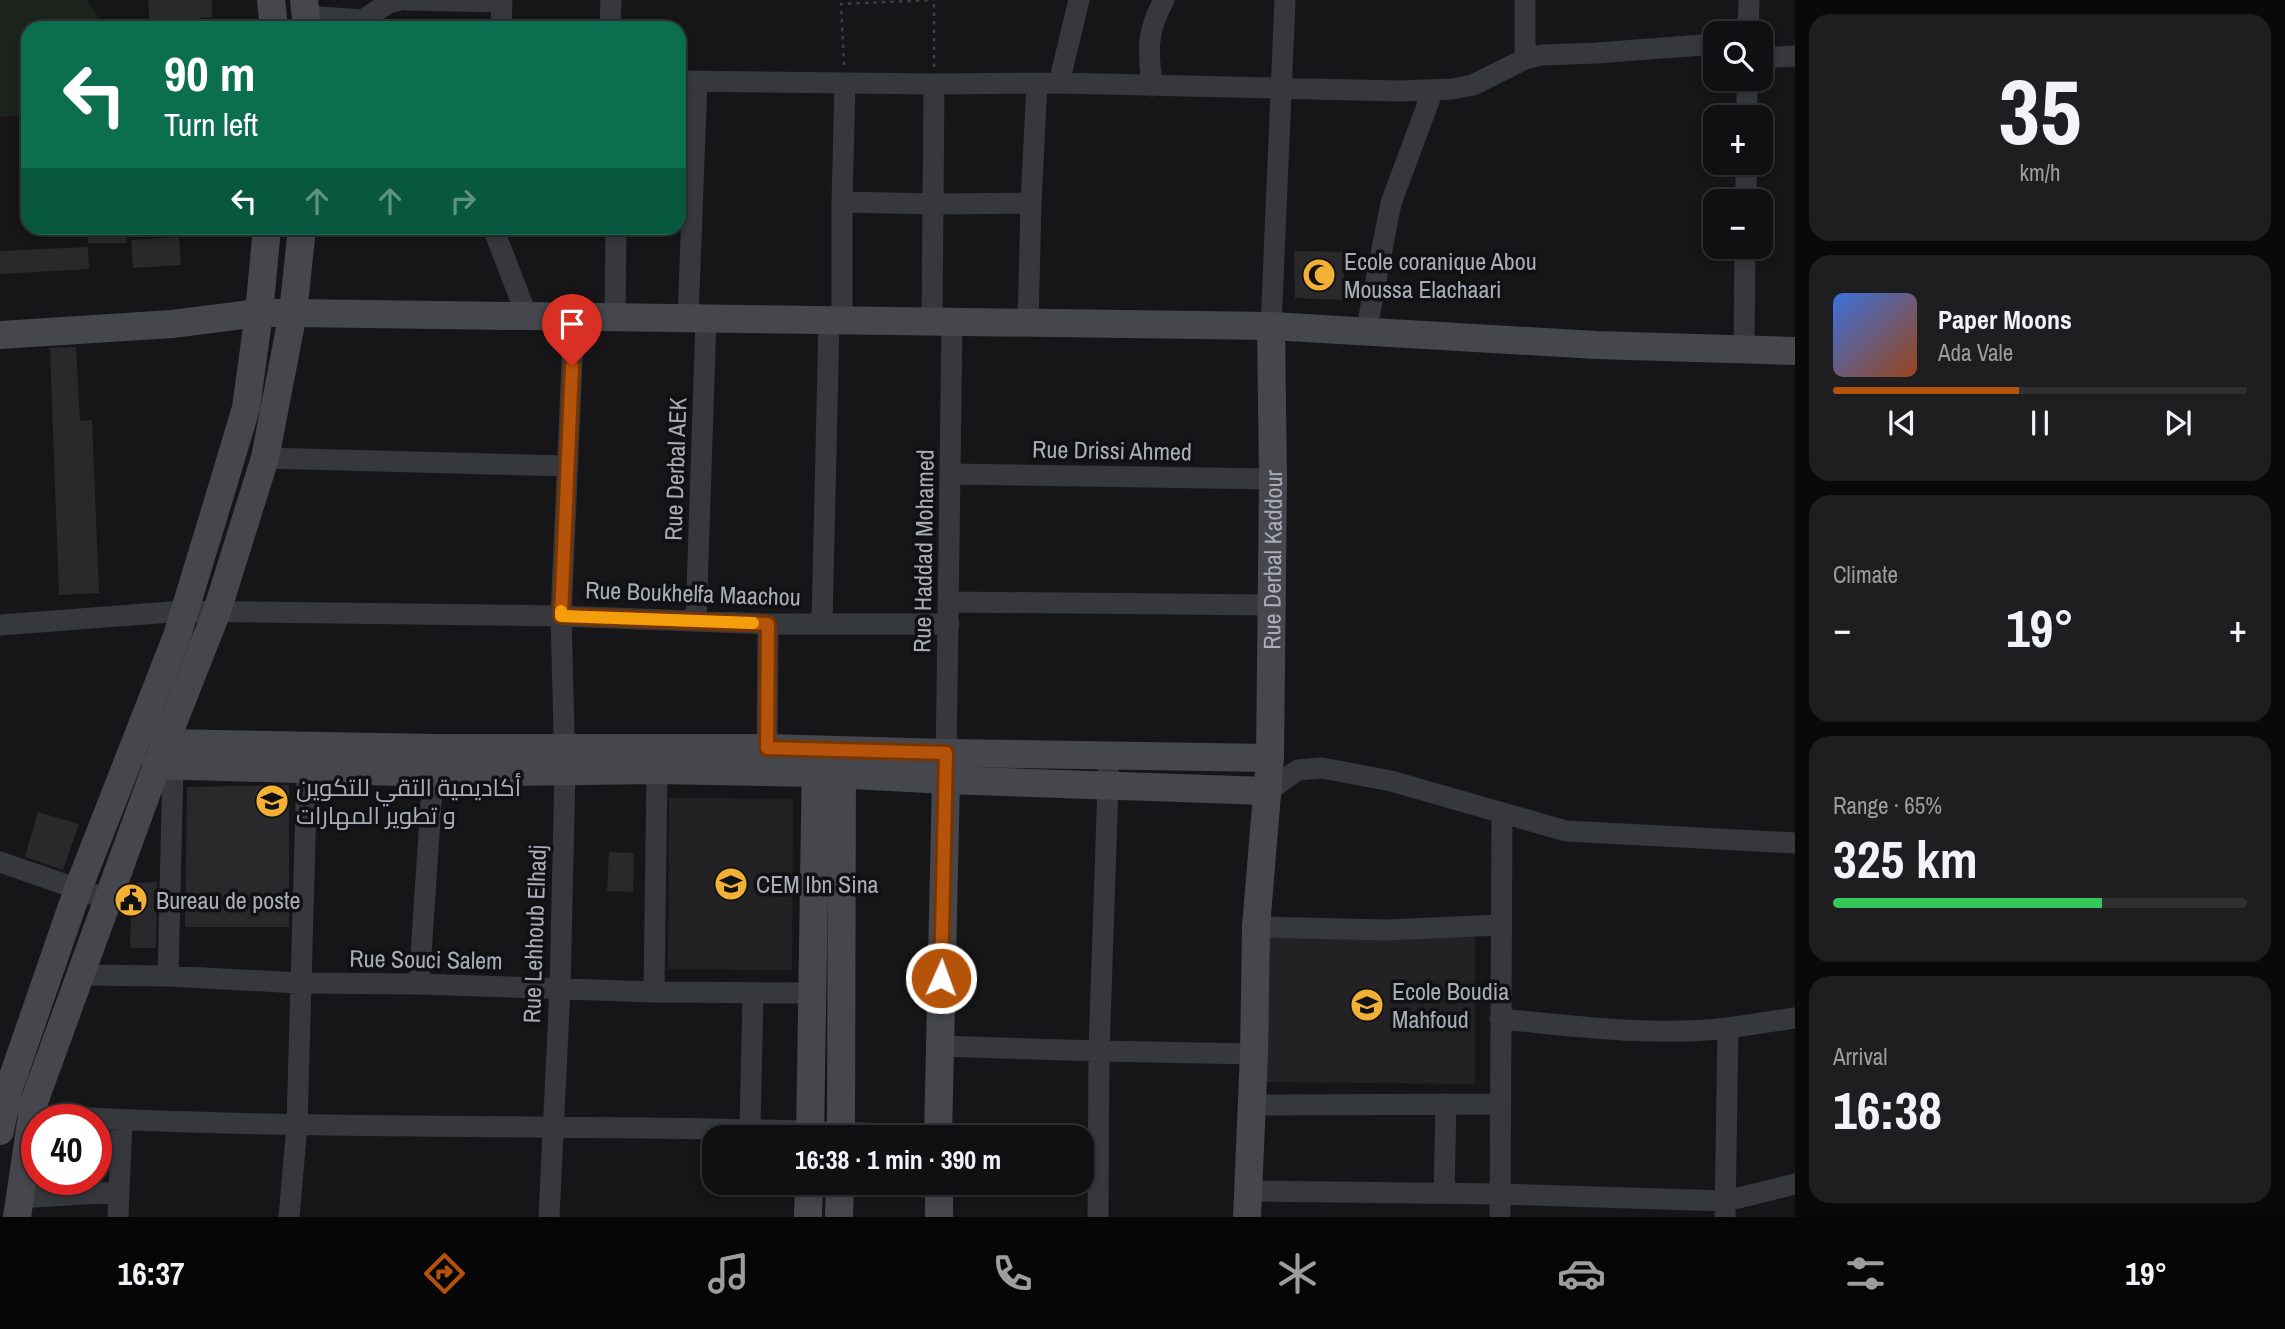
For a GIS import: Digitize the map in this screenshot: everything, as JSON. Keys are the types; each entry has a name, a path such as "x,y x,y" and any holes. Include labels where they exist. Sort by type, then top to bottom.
{"street":[{"path":"271,0 273,21"},
{"path":"370,21 388,3 401,0"},
{"path":"408,0 502,1 501,21"},
{"path":"610,21 611,0"},
{"path":"1059,83 1080,0"},
{"path":"1152,86 1149,37 1153,19 1164,0"},
{"path":"1270,326 1285,0"},
{"path":"1525,0 1525,59"},
{"path":"1748,21 1749,0"},
{"path":"305,15 346,21"},
{"path":"688,82 1059,83 1433,90 1474,85 1525,59 1562,53 1703,45"},
{"path":"1773,57 1795,56"},
{"name":"Rue Derbal AEK","path":"688,82 697,319 696,621"},
{"path":"822,623 845,83"},
{"path":"1028,324 1037,83"},
{"name":"Rue Haddad Mohamed","path":"934,84 934,204 951,474 946,766"},
{"path":"1366,332 1391,203 1433,90"},
{"path":"842,202 1031,203"},
{"path":"0,1131 4,1089 78,889 177,636 246,408 266,235"},
{"path":"34,1104 107,899 165,758 217,611 265,458 293,313 301,235"},
{"path":"497,235 527,316"},
{"path":"615,317 616,235"},
{"path":"1744,350 1745,259"},
{"path":"0,335 173,324 259,313 293,313 1270,326 1596,345 1795,351"},
{"name":"Rue Lehhoub Elhadj","path":"549,1217 560,989 564,759 561,616 574,316"},
{"name":"Rue Derbal Kaddour","path":"1248,1204 1256,927 1270,758 1273,479 1270,326"},
{"path":"265,458 567,466"},
{"name":"Rue Drissi Ahmed","path":"951,474 1273,479"},
{"path":"950,602 1272,605"},
{"name":"Rue Boukhelfa Maachou","path":"0,625 184,611 561,616 768,624 949,624"},
{"path":"767,748 768,624"},
{"path":"165,758 434,761 564,759 767,748 829,762"},
{"path":"1098,1217 1109,756"},
{"path":"946,766 1109,756 1270,758 1298,770 1322,768 1391,781 1566,831 1795,843"},
{"path":"165,758 307,769 434,761"},
{"path":"165,758 168,976"},
{"path":"564,759 657,770 829,762 946,766 1108,786 1268,791 1298,770"},
{"path":"419,984 434,761"},
{"path":"810,1125 814,993 829,762"},
{"path":"829,762 841,1125"},
{"path":"938,1125 946,766"},
{"path":"289,1217 297,1125 307,769"},
{"path":"654,992 657,770"},
{"path":"1500,1217 1502,814"},
{"path":"0,862 107,899"},
{"path":"1256,927 1386,930 1500,925"},
{"name":"Rue Souci Salem","path":"80,975 654,992 814,993"},
{"path":"750,1125 753,993"},
{"path":"1500,1019 1686,1032 1795,1018"},
{"path":"1725,1209 1728,1028"},
{"path":"939,1046 1254,1054"},
{"path":"4,1089 21,1104"},
{"path":"1444,1193 1446,1104"},
{"path":"1252,1105 1499,1104"},
{"path":"112,1120 702,1129"},
{"path":"118,1217 122,1121"},
{"path":"1248,1204 1444,1193 1500,1194 1615,1207 1725,1209 1795,1184"},
{"path":"21,1185 17,1208 119,1192"},
{"path":"808,1217 809,1195"},
{"path":"839,1217 840,1195"},
{"path":"939,1195 939,1217"}],"path":[{"path":"845,83 841,4 934,0 934,84"}],"shaded area":[{"path":"0,0 87,0 100,21 21,21 21,116 0,117"},
{"name":"CEM Ibn Sina","path":"669,798 793,799 792,970 668,969"},
{"name":"Ecole Boudia Mahfoud","path":"1260,927 1475,929 1475,1084 1259,1082"}],"building":[{"path":"148,0 212,0 212,17 200,18 200,21 150,21"},
{"path":"88,235 126,235 127,243 88,243"},
{"path":"179,237 181,265 133,268 131,240"},
{"path":"88,247 89,269 0,274 0,251"},
{"name":"Ecole coranique Abou Moussa Elachaari","path":"1294,251 1344,252 1344,300 1295,298"},
{"path":"76,347 80,421 92,420 99,593 59,595 50,348"},
{"path":"289,785 289,927 185,927 187,787"},
{"path":"38,812 79,824 63,870 25,857"},
{"path":"609,852 634,853 633,892 607,891"},
{"path":"157,882 156,948 130,948 132,883"}],"slow traffic":[{"path":"561,611 561,616 753,623"}],"place":[{"name":"Ecole coranique Abou Moussa Elachaari","path":"1319,275"},
{"name":"أكاديمية التقي للتكوين و تطوير المهارات","path":"272,801"},
{"name":"CEM Ibn Sina","path":"731,884"},
{"name":"Bureau de poste","path":"131,900"},
{"name":"Ecole Boudia Mahfoud","path":"1367,1005"}],"route":[{"path":"572,366 561,616 768,624 767,748 946,753 941,978"}]}
